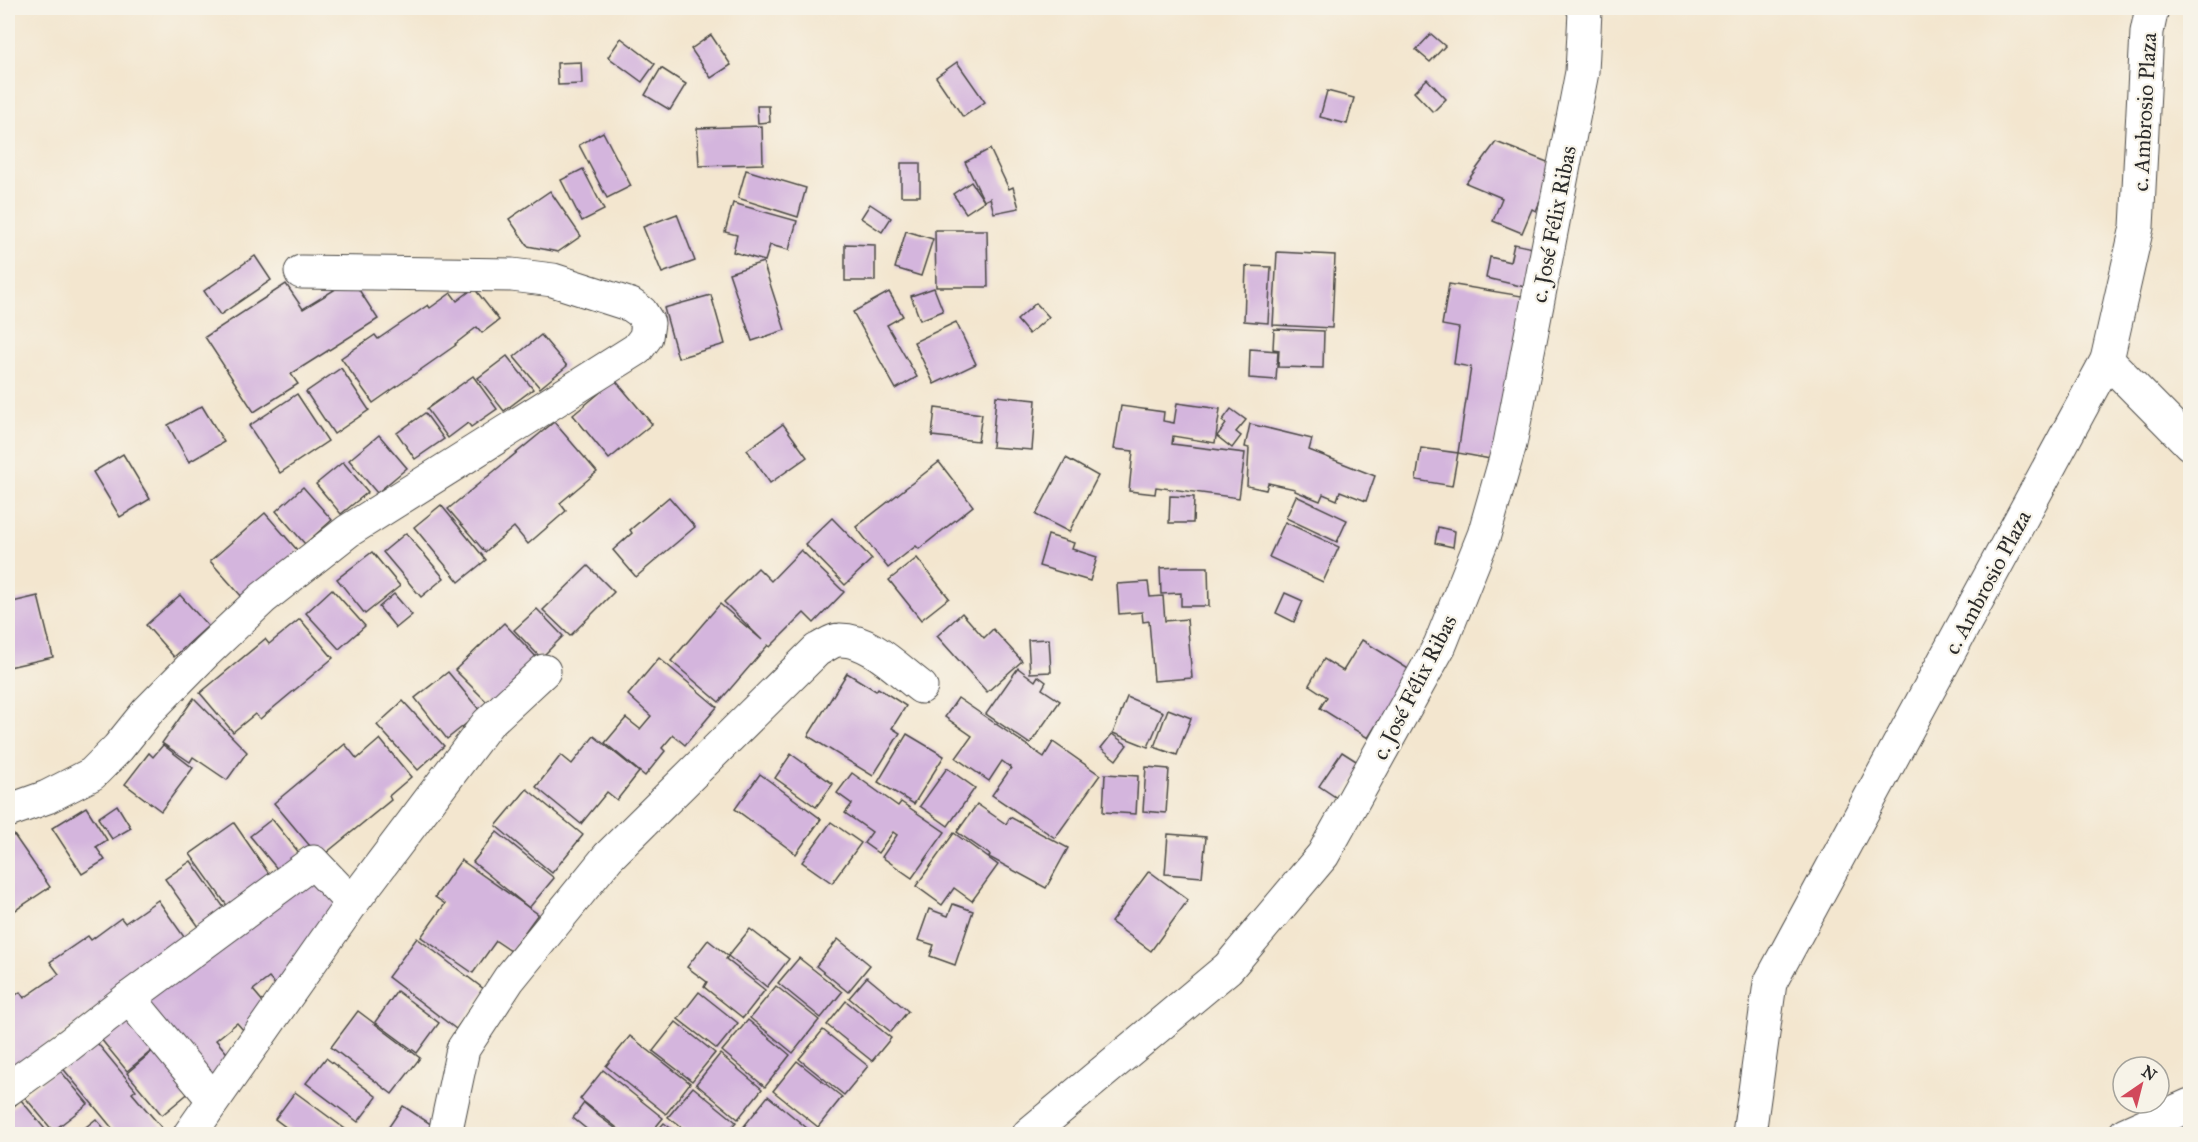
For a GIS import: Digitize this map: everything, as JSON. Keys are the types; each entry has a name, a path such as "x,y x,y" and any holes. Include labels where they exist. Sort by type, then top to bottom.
{"street":[{"name":"c. José Félix Ribas","path":"1029,1134 1228,968 1316,864 1440,645 1484,536 1510,444 1582,72 1585,11 1583,8"},
{"name":"c. Ambrosio Plaza","path":"1749,1134 1770,983 2107,360 2137,227 2147,32 2152,8"},
{"path":"8,811 47,797 92,774 118,748 147,712 262,598 348,531 637,349 646,337 648,323 641,312 631,305 553,280 512,275 301,273"},
{"path":"2107,360 2190,444"},
{"path":"445,1134 464,1049 509,979 608,857 817,650 836,639 853,642 869,648 921,687"},
{"path":"190,1134 352,903 488,723 544,671"},
{"path":"8,1089 313,862 352,903"},
{"path":"129,998 213,1099"},
{"path":"2125,1134 2190,1105"}],"building":[{"path":"1431,34 1445,46 1430,62 1416,50"},
{"path":"711,35 731,65 711,78 691,49"},
{"path":"621,38 655,64 642,82 608,57"},
{"path":"581,62 582,84 558,85 557,63"},
{"path":"957,62 985,102 963,117 936,77"},
{"path":"661,68 686,84 670,110 645,95"},
{"path":"1427,79 1446,99 1433,112 1414,92"},
{"path":"1327,91 1354,98 1347,124 1320,117"},
{"path":"757,106 769,106 770,122 758,123"},
{"path":"762,126 763,164 699,166 697,128"},
{"path":"603,132 631,186 607,198 579,145"},
{"path":"1496,142 1555,165 1536,211 1532,209 1522,233 1493,221 1502,198 1466,183"},
{"path":"990,149 1009,189 1013,187 1019,208 994,213 990,198 984,201 965,162"},
{"path":"901,163 920,163 920,196 901,196"},
{"path":"583,169 604,210 582,221 561,180"},
{"path":"746,170 806,188 798,217 738,198"},
{"path":"971,182 984,201 966,213 953,194"},
{"path":"550,191 581,236 558,252 528,246 509,219"},
{"path":"733,203 797,221 789,250 770,245 765,261 733,252 737,235 725,232"},
{"path":"870,204 891,218 882,232 861,218"},
{"path":"677,214 695,261 662,273 643,227"},
{"path":"935,230 987,230 988,287 936,287"},
{"path":"906,231 933,239 921,276 895,268"},
{"path":"845,244 875,245 875,281 845,281"},
{"path":"1514,244 1533,248 1525,287 1486,278 1490,257 1510,262"},
{"path":"1277,252 1335,255 1332,328 1273,325"},
{"path":"255,256 271,280 220,315 204,291"},
{"path":"763,262 785,330 752,341 729,273"},
{"path":"1246,266 1271,267 1268,323 1244,321"},
{"path":"352,279 378,319 291,374 298,384 254,412 205,337 286,284 303,309"},
{"path":"1449,284 1522,296 1496,460 1458,453 1471,367 1454,364 1459,328 1442,325"},
{"path":"474,288 499,320 482,333 477,327 456,345 373,403 341,358 375,335 378,339 428,305 430,308 451,293 457,301"},
{"path":"934,288 943,311 920,320 911,296"},
{"path":"889,292 903,316 887,325 917,377 896,389 853,312"},
{"path":"711,295 725,344 678,358 664,308"},
{"path":"1036,303 1049,317 1029,334 1017,320"},
{"path":"956,322 976,364 934,384 914,342"},
{"path":"1274,329 1324,331 1323,368 1278,367 1279,350 1273,349"},
{"path":"541,335 567,366 540,388 514,357"},
{"path":"1250,349 1278,351 1276,380 1249,378"},
{"path":"507,356 533,389 504,411 478,378"},
{"path":"341,368 369,410 334,434 306,392"},
{"path":"473,376 497,409 471,427 468,423 448,438 427,409"},
{"path":"615,380 652,424 609,459 573,415"},
{"path":"297,394 328,441 280,473 249,426"},
{"path":"996,396 1036,400 1032,450 992,447"},
{"path":"1177,403 1220,409 1215,443 1173,436 1172,444 1245,453 1239,498 1156,487 1155,494 1129,491 1133,451 1114,449 1121,406 1164,412 1163,421 1174,423"},
{"path":"202,406 224,442 189,462 168,425"},
{"path":"935,408 982,414 978,441 932,436"},
{"path":"1231,409 1246,420 1236,432 1241,436 1232,448 1217,436 1226,424 1222,421"},
{"path":"425,413 444,439 415,459 397,433"},
{"path":"554,422 597,472 560,503 566,511 528,544 514,527 485,552 448,509"},
{"path":"783,424 807,457 770,483 747,450"},
{"path":"1250,424 1312,439 1309,450 1375,476 1366,501 1340,491 1337,500 1323,494 1320,501 1295,491 1295,489 1268,483 1266,490 1247,486 1249,448 1245,447"},
{"path":"379,435 407,468 377,493 349,460"},
{"path":"1421,448 1458,453 1452,486 1416,480"},
{"path":"123,454 150,499 120,517 93,472"},
{"path":"1066,458 1098,476 1069,532 1036,515"},
{"path":"343,462 368,492 341,514 316,484"},
{"path":"939,462 973,506 919,549 916,546 888,568 856,527"},
{"path":"303,487 332,520 305,544 276,511"},
{"path":"1170,496 1194,497 1193,523 1169,523"},
{"path":"1296,496 1347,520 1337,542 1286,518"},
{"path":"669,497 695,527 636,577 613,550 632,533 630,530"},
{"path":"441,505 486,560 459,582 414,527"},
{"path":"265,513 298,551 243,598 210,561"},
{"path":"832,518 872,559 845,585 805,544"},
{"path":"1285,522 1339,547 1323,582 1269,557"},
{"path":"1438,527 1455,531 1453,547 1435,543"},
{"path":"406,533 444,578 421,597 383,552"},
{"path":"1048,535 1074,543 1072,549 1097,557 1090,581 1039,566"},
{"path":"801,550 844,592 814,623 804,613 770,647 768,645 719,702 671,661 720,604 762,640 724,602 758,568 771,581"},
{"path":"372,552 400,586 365,614 337,579"},
{"path":"917,558 949,598 921,620 889,580"},
{"path":"588,566 614,592 570,636 543,610"},
{"path":"1208,567 1209,606 1181,606 1181,593 1161,594 1160,568"},
{"path":"1148,582 1150,597 1163,596 1165,621 1187,619 1192,678 1154,681 1149,621 1143,622 1142,612 1119,614 1117,584"},
{"path":"332,589 365,626 339,649 306,613"},
{"path":"1285,593 1303,601 1294,622 1276,613"},
{"path":"394,594 412,615 396,628 379,607"},
{"path":"180,595 208,626 174,657 146,625"},
{"path":"38,596 53,657 9,667 8,603"},
{"path":"537,609 563,636 541,658 514,630"},
{"path":"962,613 984,638 993,629 1022,661 987,692 937,636"},
{"path":"300,619 333,658 260,719 255,714 233,732 200,693 265,639 269,644"},
{"path":"504,623 541,662 493,708 455,670"},
{"path":"1049,639 1051,672 1030,673 1028,640"},
{"path":"1362,640 1410,670 1368,738 1320,708 1327,697 1309,685 1324,659 1343,671"},
{"path":"659,658 717,707 685,745 673,735 662,748 665,751 645,776 605,743 626,718 640,729 651,716 628,695"},
{"path":"1018,668 1035,681 1038,676 1046,682 1042,689 1060,701 1030,744 986,714"},
{"path":"448,672 481,712 447,739 415,698"},
{"path":"847,673 876,691 878,688 906,706 892,728 900,733 873,776 808,736"},
{"path":"1127,697 1163,712 1148,747 1113,733"},
{"path":"194,698 247,752 227,780 193,757 190,762 162,743"},
{"path":"958,698 1044,757 1053,742 1100,775 1055,838 992,795 1011,768 1002,761 989,781 956,758 972,736 945,717"},
{"path":"403,701 444,746 418,770 377,725"},
{"path":"1168,709 1191,718 1177,755 1154,747"},
{"path":"907,734 944,756 914,804 878,782"},
{"path":"1112,734 1127,745 1116,760 1101,748"},
{"path":"594,736 639,772 617,800 607,792 581,824 536,787 561,755 572,764"},
{"path":"380,739 411,777 389,796 391,800 320,858 274,803 345,744 357,759"},
{"path":"163,745 193,768 161,811 125,784 149,753 153,757"},
{"path":"1342,752 1364,766 1340,800 1319,786"},
{"path":"791,754 833,784 816,807 775,778"},
{"path":"1146,767 1169,769 1166,813 1143,811"},
{"path":"947,768 975,788 948,826 920,806"},
{"path":"852,773 898,806 901,802 945,832 912,878 882,857 897,835 893,832 878,853 864,843 872,832 845,813 852,804 837,793"},
{"path":"760,774 821,819 796,854 735,809"},
{"path":"1105,774 1138,776 1136,814 1103,812"},
{"path":"527,789 583,835 552,873 496,826"},
{"path":"977,804 1006,824 1010,817 1068,848 1046,888 989,857 990,855 957,832"},
{"path":"117,805 131,828 112,839 98,818"},
{"path":"86,807 107,840 96,847 105,860 82,874 52,828"},
{"path":"272,819 304,859 283,876 250,836"},
{"path":"831,822 861,843 832,883 802,862"},
{"path":"234,823 276,884 233,914 190,854"},
{"path":"497,832 554,878 529,908 473,862"},
{"path":"954,833 998,865 972,901 954,888 942,905 916,886"},
{"path":"1168,834 1206,837 1202,877 1165,874"},
{"path":"14,835 50,887 8,915 8,840"},
{"path":"461,860 538,914 511,951 496,941 473,973 421,937 445,904 435,897"},
{"path":"191,861 230,916 204,934 165,879"},
{"path":"309,870 341,909 280,990 269,978 253,990 270,1010 244,1031 237,1023 216,1040 236,1064 208,1088 137,1004"},
{"path":"1149,871 1188,900 1151,951 1111,922"},
{"path":"158,900 189,944 8,1072 8,1001 20,992 24,998 59,974 50,962 88,936 91,940 121,918 125,923"},
{"path":"953,904 973,911 955,965 930,956 934,945 918,940 929,909 948,916"},
{"path":"750,929 789,959 767,987 728,956"},
{"path":"417,938 485,990 456,1029 388,977"},
{"path":"838,939 870,965 848,992 816,966"},
{"path":"708,940 728,956 726,959 765,990 743,1018 704,987 707,982 687,967"},
{"path":"799,958 842,992 821,1018 778,983"},
{"path":"867,977 908,1011 891,1032 849,998"},
{"path":"776,986 819,1020 793,1053 750,1018"},
{"path":"397,991 439,1023 417,1053 375,1022"},
{"path":"699,992 738,1023 717,1049 678,1019"},
{"path":"846,1001 891,1038 872,1061 827,1025"},
{"path":"131,1005 161,1043 127,1071 96,1033"},
{"path":"358,1011 420,1058 392,1094 331,1047"},
{"path":"748,1020 790,1055 765,1087 722,1051"},
{"path":"676,1022 715,1053 692,1081 653,1051"},
{"path":"823,1030 868,1066 844,1095 799,1059"},
{"path":"89,1033 136,1090 132,1093 167,1134 117,1134 56,1060"},
{"path":"630,1036 690,1083 666,1114 606,1066"},
{"path":"162,1043 197,1086 162,1115 127,1073"},
{"path":"720,1054 762,1089 738,1119 696,1084"},
{"path":"326,1058 377,1097 358,1122 306,1083"},
{"path":"797,1061 842,1097 818,1127 773,1091"},
{"path":"58,1068 88,1104 53,1131 24,1096"},
{"path":"603,1070 663,1118 650,1134 625,1134 580,1099"},
{"path":"693,1087 736,1122 725,1134 690,1134 668,1117"},
{"path":"295,1092 352,1134 295,1134 275,1119"},
{"path":"768,1096 813,1133 747,1134 741,1130"},
{"path":"21,1100 49,1134 8,1134 8,1111"},
{"path":"584,1103 623,1134 586,1134 589,1131 573,1118"},
{"path":"403,1106 443,1132 441,1134 384,1134"},
{"path":"96,1119 109,1134 77,1134"},
{"path":"664,1123 678,1134 654,1134"}]}
